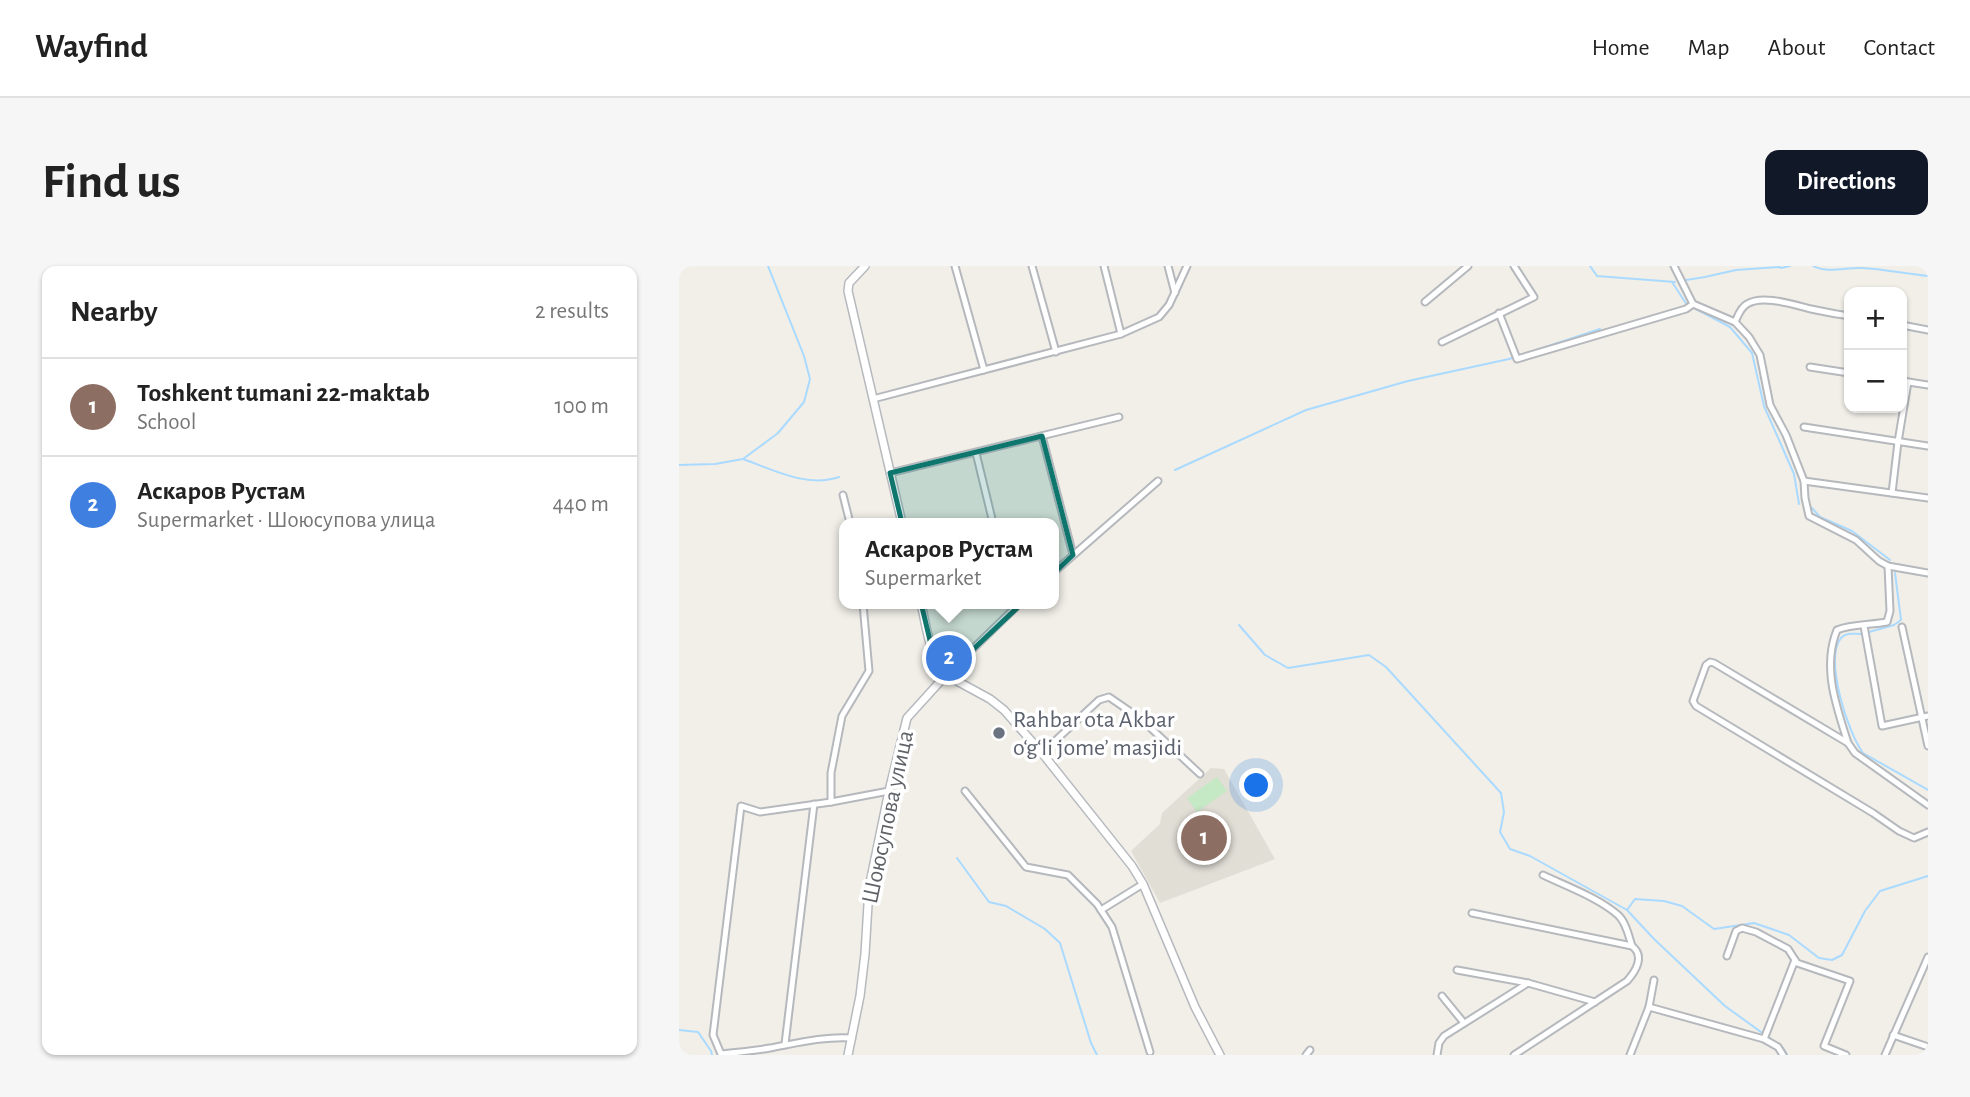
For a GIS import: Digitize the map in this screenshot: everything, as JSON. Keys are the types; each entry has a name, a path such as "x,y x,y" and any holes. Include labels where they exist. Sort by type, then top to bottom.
{"street":[{"path":"865,266 849,282 848,291 901,518"},
{"path":"955,266 983,370"},
{"path":"1032,266 1056,352"},
{"path":"1104,266 1121,334"},
{"path":"1168,266 1175,293"},
{"path":"873,398 1121,334 1159,317 1169,305 1187,266"},
{"path":"1425,302 1468,266"},
{"path":"1442,342 1534,297 1514,266"},
{"path":"1674,266 1693,304 1735,322 1749,337 1760,355 1770,405 1786,435 1804,481 1809,516 1856,540 1888,566 1928,573"},
{"path":"1735,322 1747,303 1758,301 1785,302 1844,315"},
{"path":"1499,313 1517,359 1686,309 1693,304"},
{"path":"1907,326 1928,330"},
{"path":"1810,367 1844,372"},
{"path":"1907,382 1928,385"},
{"path":"1892,493 1901,413"},
{"path":"890,473 1119,417"},
{"path":"1804,427 1928,446"},
{"path":"1042,436 1073,555"},
{"path":"976,453 992,518"},
{"path":"1059,568 1158,481"},
{"path":"1804,481 1928,498"},
{"path":"843,495 849,518"},
{"path":"1888,566 1891,611 1887,622 1846,626 1837,630 1832,644 1831,686 1848,743 1855,752 1928,805"},
{"path":"831,802 831,773 842,716 869,671 863,609"},
{"path":"922,609 935,659 946,675 997,705 1042,754 1126,858 1143,884 1195,1007 1220,1055"},
{"path":"946,675 1010,609"},
{"path":"1864,626 1882,726 1925,717"},
{"path":"1902,626 1925,717 1928,746"},
{"path":"1848,743 1714,663 1706,665 1693,701 1696,706 1899,831 1914,838 1928,832"},
{"name":"Шоюсупова улица","path":"848,1055 860,996 869,888 907,718 946,675"},
{"path":"1042,754 1099,700 1108,697 1141,719 1199,774"},
{"path":"852,1038 841,1037 721,1054 713,1035 741,806 760,812 889,791"},
{"path":"965,791 1026,867 1068,875 1101,910 1112,927 1150,1052"},
{"path":"785,1044 814,804"},
{"path":"1543,875 1618,915 1632,946"},
{"path":"1101,910 1143,884"},
{"path":"1472,913 1632,946 1638,952 1639,963 1627,981 1514,1055"},
{"path":"1727,956 1736,931 1742,928 1789,949 1797,963 1850,981 1824,1046 1846,1055"},
{"path":"1885,1055 1928,957"},
{"path":"1764,1039 1795,960"},
{"path":"1457,970 1528,983 1595,1002"},
{"path":"1630,1055 1649,1007 1654,981"},
{"path":"1437,1055 1439,1043 1444,1036 1528,983"},
{"path":"1442,996 1464,1024"},
{"path":"1649,1007 1764,1039 1778,1047 1783,1055"},
{"path":"1893,1035 1928,1047"},
{"path":"769,1055 771,1048"}],"highlighted area":[{"path":"1042,436 1073,555 946,675 933,653 890,473"}],"shaded area":[{"path":"1211,768 1224,769 1275,859 1160,903 1131,851 1160,824 1162,813"}],"green space":[{"path":"1217,777 1227,791 1197,812 1187,798"}],"waterway":[{"path":"679,465 715,464 743,459 778,433 804,402 810,379 804,356 768,266"},
{"path":"1590,266 1597,276 1675,282"},
{"path":"1779,267 1790,266"},
{"path":"1813,266 1824,270 1862,268 1928,276"},
{"path":"1686,280 1736,270 1779,267"},
{"path":"1672,282 1687,305"},
{"path":"1696,309 1730,327 1752,353 1764,406 1794,474 1799,504"},
{"path":"1175,470 1306,410 1408,381 1509,359 1600,329"},
{"path":"743,459 803,479 827,480 839,477"},
{"path":"1812,508 1820,517 1852,531 1890,560"},
{"path":"1869,632 1894,625 1901,620 1895,573"},
{"path":"1239,625 1265,655 1288,668 1369,655 1386,667 1501,793 1504,812 1500,832 1510,849 1530,856 1627,910 1725,1006 1783,1048 1787,1055"},
{"path":"1861,634 1843,636 1836,648 1835,662 1840,696 1851,730 1863,753 1928,790"},
{"path":"957,858 989,902 1006,906 1045,929 1060,943 1097,1055"},
{"path":"1627,910 1635,899 1664,901 1682,906 1714,929 1754,923 1789,935 1819,958 1832,960 1842,955 1865,911 1880,891 1928,876"},
{"path":"679,1030 698,1032 712,1055"}],"place":[{"name":"Аскаров Рустам","path":"949,658"},
{"name":"Rahbar ota Akbar o‘g‘li jome’ masjidi","path":"999,733"},
{"name":"Toshkent tumani 22-maktab","path":"1204,838"}]}
